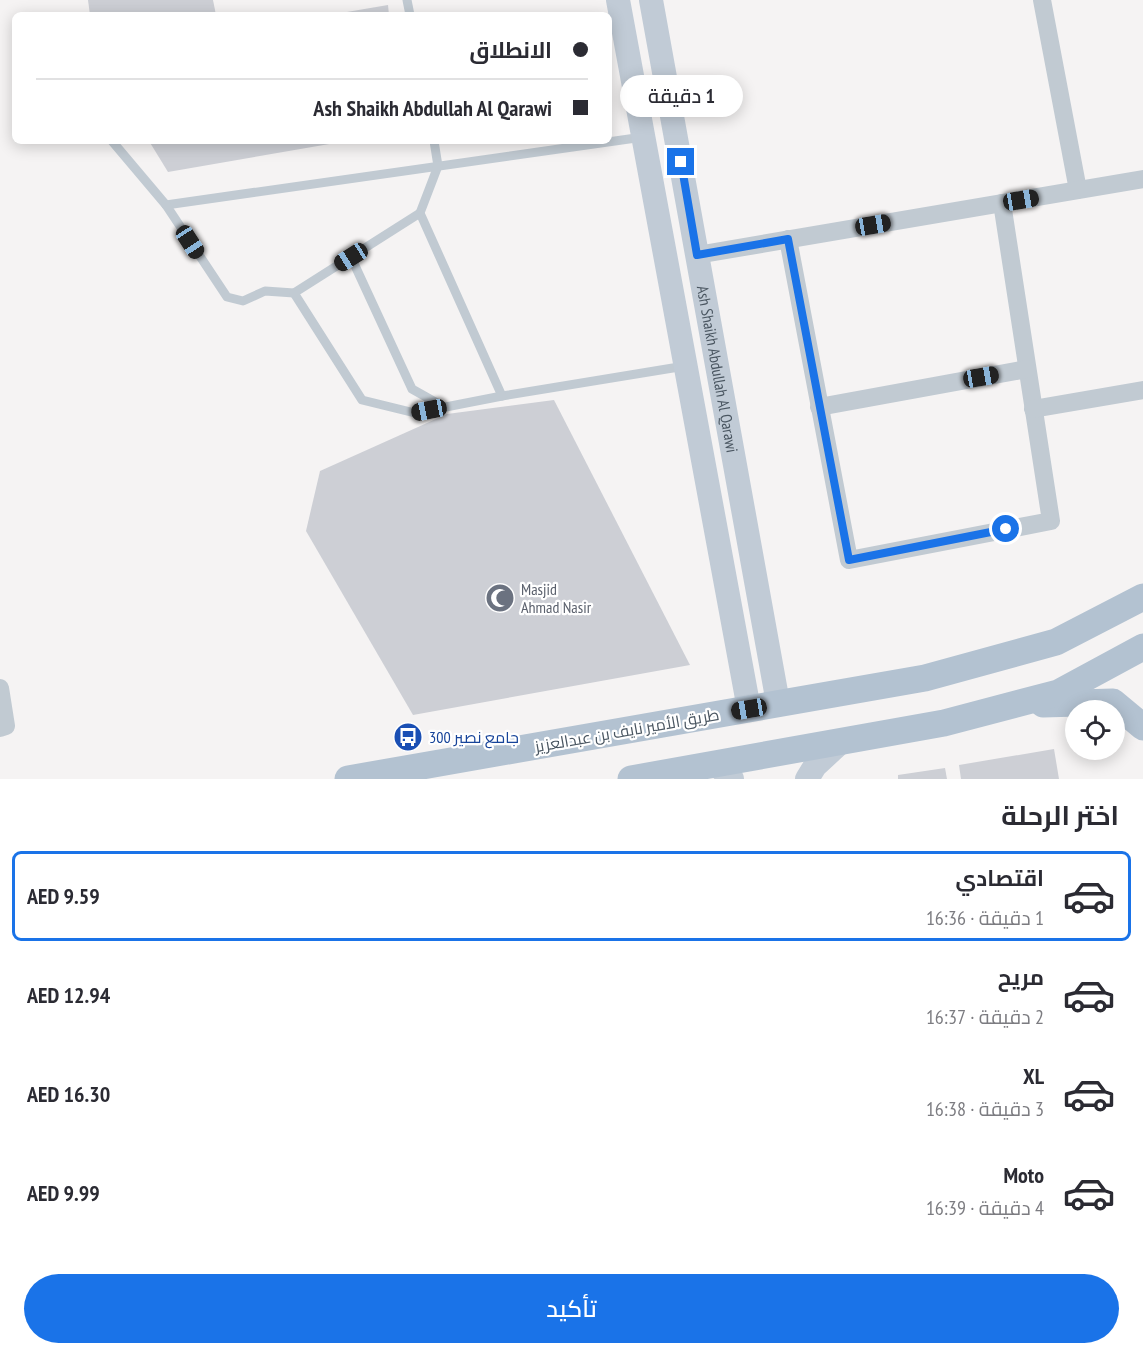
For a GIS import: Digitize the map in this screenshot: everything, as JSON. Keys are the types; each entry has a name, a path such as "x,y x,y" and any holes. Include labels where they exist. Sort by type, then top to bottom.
{"main road":[{"name":"طريق الأمير نايف بن عبدالعزيز","path":"348,779 924,678 1056,642 1143,597"},
{"path":"631,779 724,771 842,741 944,723 1058,693 1143,647"},
{"path":"1011,705 1113,702 1143,727"}],"street":[{"path":"618,0 749,709"},
{"name":"Ash Shaikh Abdullah Al Qarawi","path":"651,0 778,703"},
{"path":"1041,0 1078,190"},
{"path":"697,255 1143,179"},
{"path":"788,239 849,560 1051,521 1002,203"},
{"path":"819,407 1027,369"},
{"path":"1033,409 1143,390"},
{"path":"0,688 6,726 0,728"},
{"path":"807,779 815,766 842,741"}],"lane":[{"path":"612,141 643,137"},
{"path":"114,144 165,205 227,297 243,301 265,291 294,293 420,213 438,166 434,144"},
{"path":"165,205 594,144"},
{"path":"420,213 502,396"},
{"path":"351,257 412,390 444,407"},
{"path":"294,293 362,400 415,413 502,396 685,366"}],"building":[{"path":"88,0 213,0 215,12 90,12"},
{"path":"388,5 389,12 347,12"},
{"path":"151,144 329,144 168,172"},
{"name":"Masjid Ahmad Nasir","path":"554,400 690,665 413,715 306,531 320,471 447,414"},
{"path":"1054,749 1059,779 961,779 959,765"},
{"path":"945,768 947,779 898,779 898,775"}],"place":[{"name":"Masjid Ahmad Nasir","path":"500,598"},
{"name":"جامع نصير 300","path":"408,737"}],"route":[{"path":"681,162 697,255 788,239 849,560 1006,529"}]}
